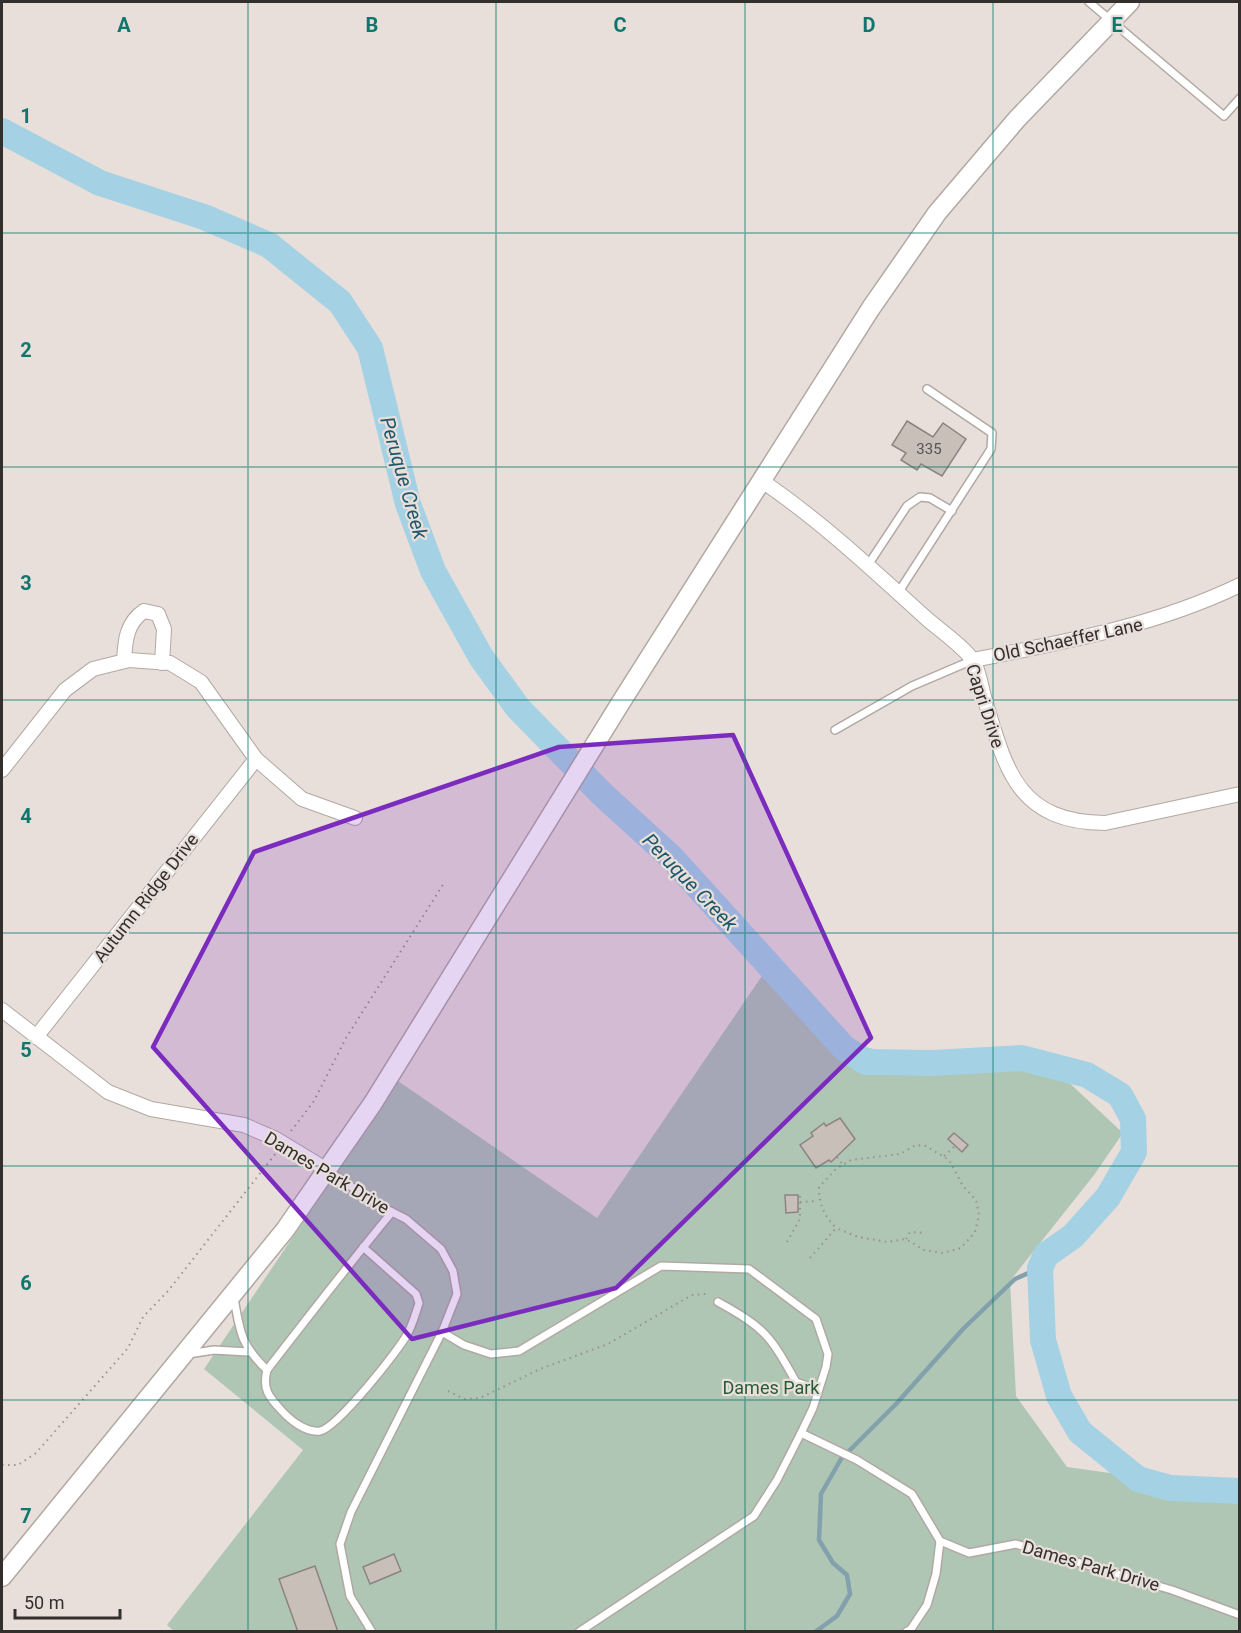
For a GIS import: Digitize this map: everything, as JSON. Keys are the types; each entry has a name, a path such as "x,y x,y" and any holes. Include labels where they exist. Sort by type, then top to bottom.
{"main road":[{"path":"2,1577 234,1295 327,1170 373,1103 623,699 871,308 937,213 1017,119 1130,2"}],"street":[{"name":"Capri Drive","path":"762,481 801,507 973,660 1003,761 1014,784 1028,797 1061,818 1085,823 1105,823 1239,794"},
{"name":"Old Schaeffer Lane","path":"973,660 1150,621 1203,603 1239,585"},
{"path":"124,661 125,639 132,622 144,611 158,615 164,629 162,663"},
{"path":"2,770 65,690 93,669 124,661 170,663 201,682 256,759 302,799 355,818"},
{"name":"Autumn Ridge Drive","path":"36,1037 256,759"},
{"name":"Dames Park Drive","path":"2,1010 108,1092 151,1109 244,1125 282,1143 327,1170"}],"lane":[{"path":"1089,2 1224,116 1239,98"},
{"path":"898,593 991,449 992,433 927,389"},
{"path":"868,565 907,506 920,496 930,498 952,511"},
{"name":"Old Schaeffer Lane","path":"835,730 912,686 973,660"},
{"name":"Dames Park Drive","path":"327,1170 406,1219 441,1250 453,1271 457,1294 442,1332 351,1512 340,1544 350,1596 372,1632"},
{"path":"363,1247 416,1294 419,1303 408,1334 334,1425 323,1430 307,1428 285,1415 268,1397 265,1388 267,1370 363,1247 392,1212"},
{"path":"442,1332 464,1345 491,1354 519,1351 660,1266 749,1269 816,1319 828,1354 818,1390 801,1433 777,1480 754,1516 579,1632"},
{"path":"234,1295 243,1340 248,1352 267,1370"},
{"path":"717,1302 766,1332 783,1355 796,1382 818,1390"},
{"path":"184,1355 214,1350 248,1352"},
{"path":"801,1433 857,1460 912,1494 940,1542 936,1574 927,1605 911,1629 906,1632"},
{"name":"Dames Park Drive","path":"940,1542 969,1553 1016,1544 1173,1590 1239,1616"}],"path":[{"path":"2,1465 18,1465 36,1453 128,1348 143,1317 168,1291 271,1162 282,1143 314,1101 346,1038 444,883"},
{"path":"916,1145 926,1146 944,1156 976,1200 979,1215 975,1232 961,1248 943,1253 924,1250 906,1239 878,1240 858,1237 836,1228 825,1217 819,1201 819,1187 826,1177 843,1165 870,1156 900,1154 916,1145"},
{"path":"944,1156 954,1147"},
{"path":"837,1157 843,1165"},
{"path":"787,1242 800,1219 800,1193"},
{"path":"800,1202 819,1201"},
{"path":"810,1258 836,1228"},
{"path":"906,1239 910,1232 926,1233"},
{"path":"448,1391 464,1399 480,1398 540,1369 608,1344 692,1295 705,1294 717,1302"}],"highlighted area":[{"path":"733,735 871,1038 616,1288 412,1339 153,1047 254,852 559,747"}],"green space":[{"name":"Dames Park","path":"766,970 843,1042 951,1067 1048,1063 1123,1133 1094,1175 1010,1281 1016,1396 1067,1467 1239,1491 1239,1631 175,1632 167,1625 303,1450 204,1369 398,1081 597,1218"}],"building":[{"path":"907,421 933,437 943,423 966,439 942,476 921,464 917,470 901,460 906,453 892,445"},
{"path":"840,1118 855,1139 831,1162 829,1160 816,1168 800,1145 813,1136 811,1133 824,1123 826,1126"},
{"path":"954,1133 968,1145 962,1152 948,1139"},
{"path":"785,1195 798,1195 798,1212 786,1213"},
{"path":"394,1554 401,1571 370,1584 363,1567"},
{"path":"315,1566 338,1632 298,1632 279,1579"}],"waterway":[{"name":"Peruque Creek","path":"2,131 100,183 204,217 269,245 340,302 370,348 408,504 433,571 481,657 518,708 602,794 671,857 844,1048 866,1062 933,1063 1022,1058 1087,1075 1120,1095 1133,1119 1134,1152 1108,1197 1073,1236 1046,1255 1040,1268 1043,1340 1059,1396 1080,1432 1138,1479 1170,1488 1240,1491"},
{"path":"815,1632 837,1616 850,1594 847,1575 833,1563 819,1540 821,1494 841,1459 896,1404 963,1329 1015,1279 1040,1268"}]}
